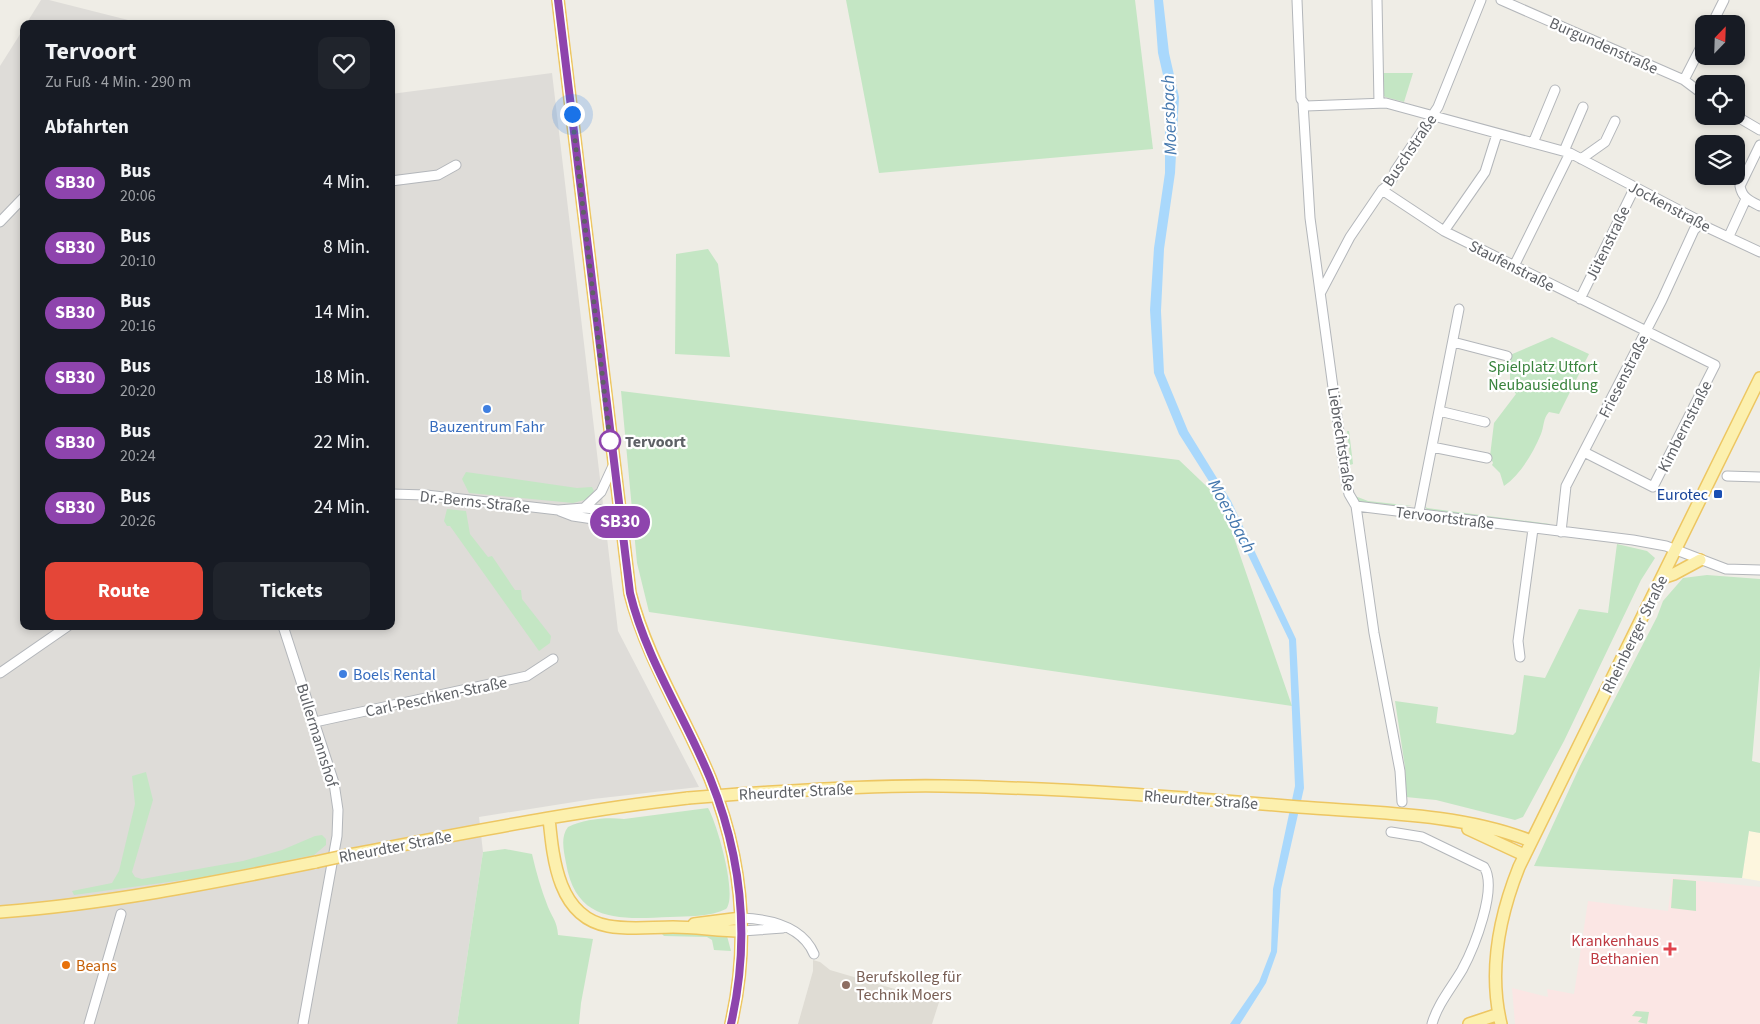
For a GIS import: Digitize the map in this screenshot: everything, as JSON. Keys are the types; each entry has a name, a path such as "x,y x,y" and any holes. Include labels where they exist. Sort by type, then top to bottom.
{"main road":[{"path":"558,0 618,512 630,593 640,629 663,684 709,777 725,817 737,869 742,931 739,989 731,1024"},
{"name":"Rheinberger Straße","path":"1500,1019 1495,954 1510,890 1524,855 1760,378"},
{"path":"1662,578 1700,560"},
{"name":"Rheurdter Straße","path":"0,912 103,901 198,886 348,855 620,806 739,794 866,787 941,786 1142,795 1320,808 1485,826 1531,841"},
{"path":"549,818 553,860 564,892 577,910 590,920 607,926 676,927 742,931"},
{"name":"Rheurdter Straße","path":"1450,822 1493,838 1524,855"},
{"path":"676,927 741,918"},
{"path":"1469,1024 1500,1019"}],"street":[{"name":"Liebrechtstraße","path":"1297,0 1299,64 1304,104 1310,218 1345,476 1350,494 1356,506 1376,642 1400,770 1402,802"},
{"path":"1377,0 1379,102"},
{"name":"Buschstraße","path":"1321,292 1350,237 1382,190 1388,186 1394,176 1394,170 1438,107 1481,0"},
{"name":"Burgundenstraße","path":"1501,0 1684,80 1695,88"},
{"path":"1716,15 1724,0"},
{"path":"1684,80 1695,58"},
{"path":"1533,143 1555,90"},
{"name":"Jockenstraße","path":"1304,104 1379,102 1433,114 1496,134 1567,152 1696,220 1700,224 1760,252"},
{"path":"1514,266 1567,152 1583,107"},
{"path":"1581,159 1605,142 1615,121"},
{"path":"1745,121 1760,130"},
{"path":"1444,231 1485,172 1496,134"},
{"path":"1745,168 1760,145"},
{"path":"395,180 438,175 456,164"},
{"path":"1740,185 1741,192 1746,199 1760,206"},
{"name":"Jütenstraße","path":"1580,299 1635,187"},
{"name":"Staufenstraße","path":"1382,190 1444,231 1646,331"},
{"path":"1729,236 1746,199"},
{"path":"0,222 20,201"},
{"name":"Friesenstraße","path":"1561,532 1566,486 1646,331 1694,230 1700,224"},
{"path":"1419,512 1459,309"},
{"name":"Kimbernstraße","path":"1584,452 1653,487 1699,399 1715,365 1646,331"},
{"path":"1453,342 1507,356"},
{"path":"1439,411 1485,422"},
{"path":"1432,447 1488,458"},
{"path":"584,508 600,492 613,466"},
{"path":"1727,476 1760,477"},
{"name":"Dr.-Berns-Straße","path":"395,494 426,495 558,510 584,508 618,512"},
{"name":"Tervoortstraße","path":"1356,506 1419,512 1634,540 1666,546 1726,569 1760,570"},
{"name":"Dr.-Berns-Straße","path":"558,510 573,516 620,523"},
{"path":"1520,658 1518,641 1533,528"},
{"path":"0,673 62,630"},
{"name":"Bullermannshof","path":"284,630 334,783 337,827 303,1024"},
{"name":"Carl-Peschken-Straße","path":"315,722 527,676 553,659"},
{"path":"1391,832 1422,837 1478,864 1488,873 1489,888 1475,939 1463,967 1432,1024"},
{"path":"89,1024 121,914"},
{"path":"741,918 757,919 785,927 806,940 814,954"},
{"path":"742,931 785,927"}],"shaded area":[{"path":"41,0 49,0 128,20 28,20"},
{"path":"20,34 20,630 395,630 395,93 552,73 618,631 699,787 593,799 479,817 483,852 457,1024 0,1024 0,66"},
{"path":"1749,831 1760,833 1760,881 1742,878"},
{"name":"Krankenhaus Bethanien","path":"1672,878 1760,887 1760,1024 1515,1024 1512,988 1548,997 1547,989 1574,994 1588,901 1668,911"},
{"name":"Berufskolleg für Technik Moers","path":"813,960 820,962 830,970 939,1002 932,1024 798,1024 813,971"}],"green space":[{"path":"846,0 1135,0 1153,149 879,173"},
{"path":"1383,73 1413,73 1404,102 1383,95"},
{"path":"708,249 718,264 730,357 675,354 676,254"},
{"name":"Spielplatz Utfort Neubausiedlung","path":"1552,337 1589,354 1559,414 1549,412 1547,414 1541,434 1530,456 1516,475 1504,486 1500,473 1492,465 1490,456 1494,423 1516,394 1510,385 1510,355"},
{"path":"621,391 1179,460 1221,500 1292,706 649,612 637,563"},
{"path":"1347,431 1349,431 1353,464 1350,465 1351,478 1347,459 1350,458"},
{"path":"466,472 577,488 592,487 594,491 588,499 573,503 469,493 462,479"},
{"path":"1355,496 1368,501 1413,506 1360,504"},
{"path":"1424,505 1427,508 1550,524 1550,526 1427,510"},
{"path":"447,509 466,511 470,534 488,557 492,556 515,590 521,590 522,599 551,636 550,643 539,651 450,526 447,526 444,521"},
{"path":"1617,544 1647,551 1655,558 1641,580 1564,741 1523,817 1515,820 1436,800 1406,797 1405,767 1395,701 1438,707 1436,723 1513,735 1516,732 1524,675 1545,678 1579,609 1608,613"},
{"path":"1707,575 1760,579 1760,666 1752,761 1760,763 1760,833 1749,831 1742,878 1534,866 1580,766 1657,617 1663,601 1683,578"},
{"path":"146,772 153,800 132,872 135,877 142,879 243,861 282,850 315,836 322,835 326,839 326,845 314,855 205,877 74,895 72,891 112,883 119,871 135,804 132,776"},
{"path":"708,808 721,843 728,875 730,890 726,909 699,916 618,917 603,914 590,907 580,897 571,883 563,845 564,835 568,827 596,819 624,819"},
{"path":"505,849 532,854 541,887 556,923 558,935 593,939 579,1024 457,1024 483,852"},
{"path":"1673,879 1696,881 1696,911 1671,908"},
{"path":"662,934 712,934 727,936 731,951 714,950 712,940 707,937 664,936"},
{"path":"1636,1011 1649,1012 1647,1024 1638,1022 1642,1017 1632,1016"}],"water":[{"name":"Moersbach","path":"1154,0 1163,0 1169,53 1179,97 1175,173 1164,249 1161,311 1164,373 1188,431 1231,501 1296,639 1304,788 1281,889 1277,952 1266,983 1240,1024 1230,1024 1259,982 1271,951 1273,889 1295,786 1289,640 1224,505 1179,434 1154,373 1150,310 1154,248 1165,173 1165,98 1163,75 1158,53"}],"bus line":[{"name":"SB30","path":"558,0 618,512 630,593 640,629 663,684 709,777 725,817 737,869 742,931 742,958 739,989 731,1024"}],"place":[{"name":"Bauzentrum Fahr","path":"487,409"},
{"name":"Tervoort","path":"610,441"},
{"name":"Eurotec","path":"1718,494"},
{"name":"Boels Rental","path":"343,674"},
{"name":"Krankenhaus Bethanien","path":"1670,949"},
{"name":"Beans","path":"66,965"},
{"name":"Berufskolleg für Technik Moers","path":"846,985"}],"route":[{"path":"572,114 610,441"}]}
